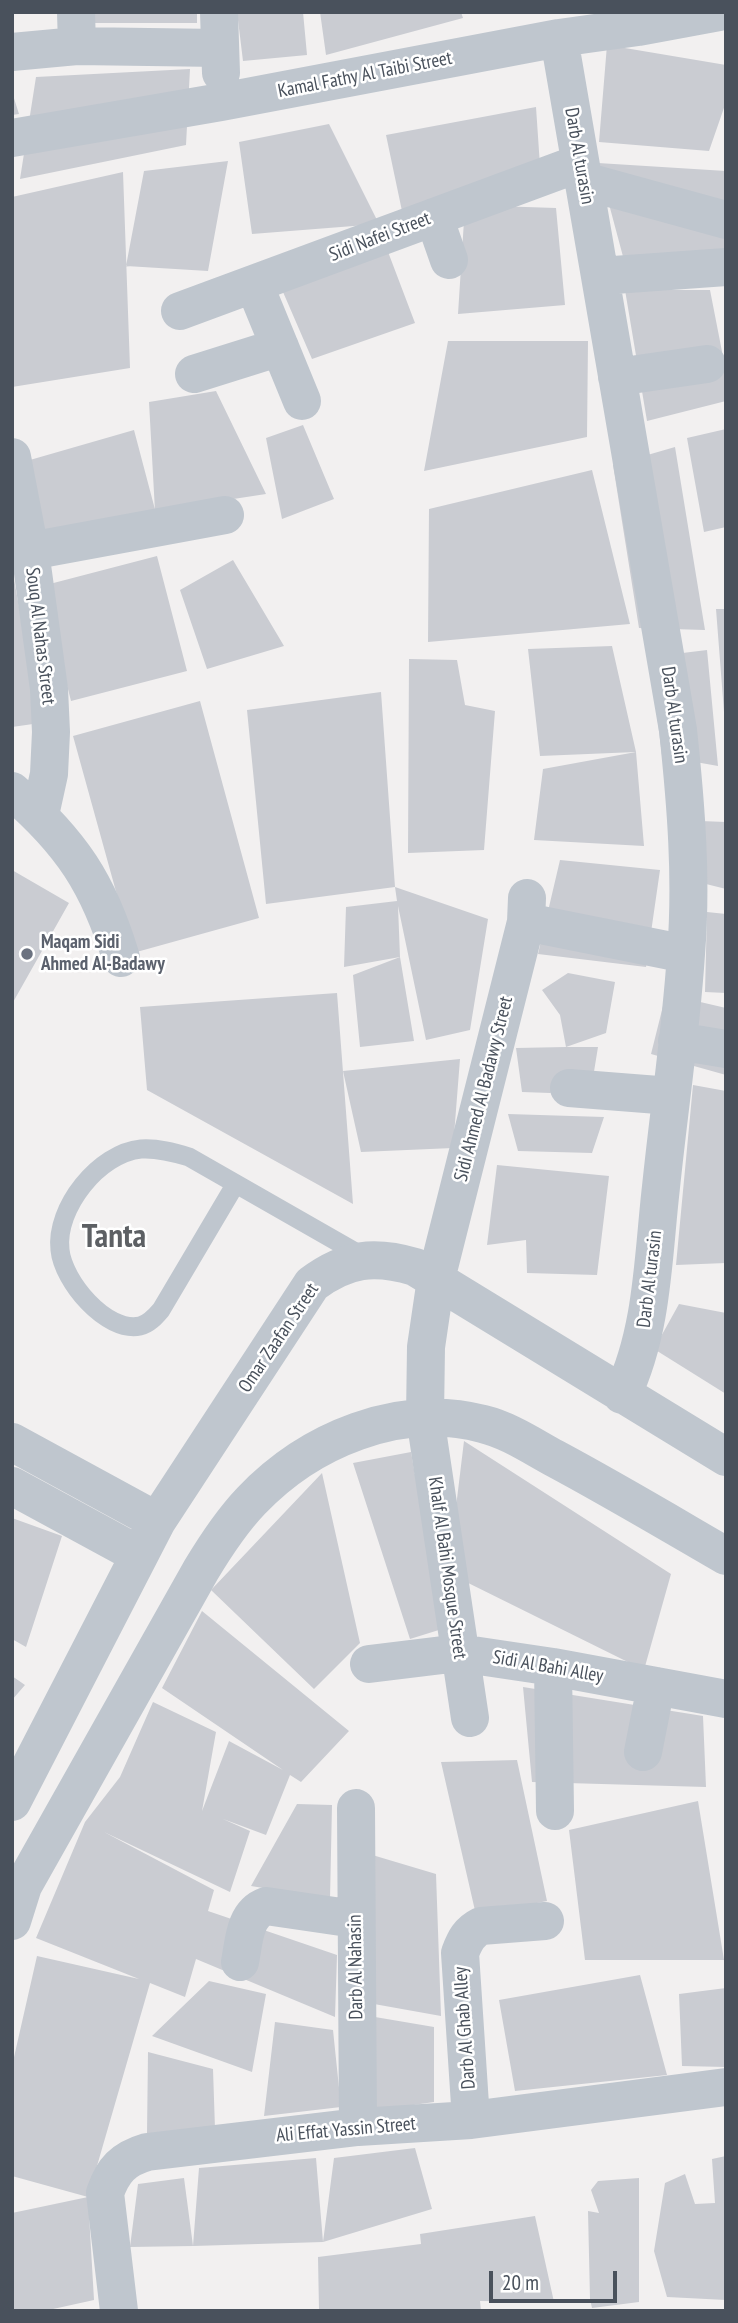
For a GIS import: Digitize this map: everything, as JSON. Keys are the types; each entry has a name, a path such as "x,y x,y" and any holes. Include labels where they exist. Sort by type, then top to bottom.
{"street":[{"name":"Kamal Fathy Al Taibi Street","path":"12,138 221,102 641,20 719,12"},
{"path":"12,52 76,29 219,30 221,102"},
{"name":"Darb Al turasin","path":"559,38 678,730 687,808 689,886 686,954 646,1323 634,1371 622,1395"},
{"path":"582,172 726,220"},
{"name":"Sidi Nafei Street","path":"180,311 433,217 582,172"},
{"path":"433,217 449,260"},
{"path":"600,276 726,267"},
{"path":"254,284 302,401"},
{"path":"194,374 280,346"},
{"path":"617,377 707,364"},
{"name":"Souq Al Nahas Street","path":"12,457 30,551 51,732 49,774 26,803"},
{"path":"30,551 225,515"},
{"path":"26,803 68,846 91,881 109,918 121,958"},
{"name":"Sidi Ahmed Al Badawy Street","path":"425,1417 426,1348 436,1279 526,910 686,954"},
{"path":"677,1041 726,1049"},
{"path":"569,1088 671,1096"},
{"name":"Omar Zaafan Street","path":"12,1802 157,1521 312,1284 328,1272 348,1263 368,1260 392,1260 415,1267 726,1457"},
{"path":"12,1921 23,1886 224,1533 252,1500 284,1472 321,1448 360,1429 390,1421 425,1417 452,1418 484,1424 512,1435 726,1556"},
{"name":"Khalf Al Bahi Mosque Street","path":"425,1417 470,1718"},
{"path":"12,1441 157,1521"},
{"path":"12,1486 139,1555"},
{"name":"Sidi Al Bahi Alley","path":"369,1664 459,1653 553,1667 726,1699"},
{"path":"553,1667 555,1811"},
{"path":"643,1752 656,1686"},
{"name":"Darb Al Nahasin","path":"356,1808 358,2127"},
{"path":"240,1962 249,1920 259,1908 266,1906 355,1919"},
{"name":"Darb Al Ghab Alley","path":"471,2120 460,1953 464,1941 473,1930 481,1926 545,1921"},
{"name":"Ali Effat Yassin Street","path":"120,2311 106,2193 110,2178 119,2165 132,2156 358,2127 471,2120 726,2087"}],"lane":[{"path":"235,1185 161,1310 153,1319 142,1325 122,1325 96,1309 74,1288 60,1249 62,1227 70,1206 81,1187 95,1172 115,1157 139,1149 165,1149 189,1157 368,1260"}],"building":[{"path":"90,12 197,12 197,23 90,23"},
{"path":"237,12 303,12 307,55 243,61"},
{"path":"320,12 461,12 463,18 326,55"},
{"path":"607,45 726,65 726,102 709,151 599,142"},
{"path":"190,69 186,145 20,179 36,77"},
{"path":"12,92 19,114 12,115"},
{"path":"536,107 540,166 402,211 386,135"},
{"path":"329,124 379,224 252,234 239,142"},
{"path":"228,161 208,271 126,266 144,171"},
{"path":"598,163 726,171 726,251 625,264"},
{"path":"123,172 130,368 12,387 12,197"},
{"path":"465,205 556,208 565,305 458,314"},
{"path":"382,236 415,323 312,359 283,292"},
{"path":"625,290 710,290 726,372 726,401 647,421"},
{"path":"448,341 588,341 587,437 424,471"},
{"path":"216,391 266,494 155,511 149,402"},
{"path":"303,425 334,499 282,519 266,438"},
{"path":"726,429 726,527 704,532 687,438"},
{"path":"134,430 162,536 39,564 23,462"},
{"path":"675,447 705,630 639,628 613,465"},
{"path":"592,470 630,624 428,642 429,509"},
{"path":"157,556 187,671 71,701 42,586"},
{"path":"233,560 284,646 207,669 180,590"},
{"path":"12,568 40,723 12,727"},
{"path":"716,609 726,609 726,712 724,712"},
{"path":"612,646 636,752 540,756 528,649"},
{"path":"707,650 718,766 662,756 650,657"},
{"path":"409,659 457,660 465,705 495,711 484,850 408,853"},
{"path":"381,692 395,887 266,904 247,710"},
{"path":"200,701 259,918 133,953 73,736"},
{"path":"636,752 644,846 534,840 543,769"},
{"path":"700,821 726,822 726,889 706,884"},
{"path":"560,860 660,870 646,967 538,954"},
{"name":"Maqam Sidi Ahmed Al-Badawy","path":"12,870 69,903 12,1004"},
{"path":"395,887 488,919 470,1030 426,1040 398,906 400,957 344,967 346,907 397,901"},
{"path":"707,912 726,914 726,993 705,992"},
{"path":"400,957 414,1041 360,1047 353,975"},
{"path":"568,973 615,982 606,1033 566,1047 560,1015 542,990"},
{"path":"337,993 353,1204 147,1090 140,1007"},
{"path":"666,994 726,1008 726,1075 651,1054"},
{"path":"598,1047 591,1090 569,1088 550,1093 522,1092 516,1048"},
{"path":"460,1059 453,1148 361,1152 343,1071"},
{"path":"693,1085 726,1091 726,1263 676,1265"},
{"path":"508,1114 604,1117 592,1153 518,1151"},
{"path":"497,1165 609,1176 597,1275 527,1273 526,1240 487,1245"},
{"path":"679,1304 726,1313 726,1394 654,1349"},
{"path":"464,1441 671,1574 644,1670 448,1573"},
{"path":"411,1452 442,1629 410,1639 353,1463"},
{"path":"322,1473 360,1643 314,1689 211,1590"},
{"path":"12,1518 62,1536 26,1647 12,1639"},
{"path":"202,1611 349,1731 301,1782 290,1775 266,1835 223,1819 250,1831 230,1892 104,1832 214,1890 208,1911 337,1955 335,2017 196,1959 185,1997 150,1983 88,2197 12,2176 12,2066 37,1956 139,1979 36,1938 85,1822 120,1777 153,1702 216,1732 202,1811 229,1741 283,1770 162,1688"},
{"path":"12,1676 25,1685 12,1700"},
{"path":"523,1687 703,1716 706,1787 532,1782"},
{"path":"517,1760 547,1901 476,1915 441,1762"},
{"path":"698,1801 724,1960 585,1960 569,1830"},
{"path":"297,1804 332,1805 330,1899 251,1886"},
{"path":"369,1854 436,1874 441,2016 374,2004"},
{"path":"640,1975 667,2075 515,2091 499,2000"},
{"path":"209,1981 266,1994 252,2072 152,2036"},
{"path":"726,1988 726,2067 682,2066 679,1994"},
{"path":"375,2017 434,2027 434,2102 372,2111"},
{"path":"275,2022 333,2030 341,2107 264,2116"},
{"path":"148,2052 213,2069 215,2129 147,2134"},
{"path":"415,2148 432,2209 323,2242 334,2158"},
{"path":"726,2156 726,2300 667,2297 654,2251 665,2183 685,2174 695,2204 715,2203 712,2159"},
{"path":"316,2158 323,2242 193,2246 199,2168"},
{"path":"184,2178 193,2246 130,2247 138,2184"},
{"path":"639,2178 639,2302 592,2308 588,2211 599,2213 591,2190 598,2181"},
{"path":"88,2197 94,2300 44,2311 12,2311 12,2213"},
{"path":"535,2216 554,2302 480,2301 481,2311 319,2310 318,2257 421,2244 420,2234"}],"place":[{"name":"Maqam Sidi Ahmed Al-Badawy","path":"27,954"}],"district":[{"name":"Tanta","path":"114,1238"}]}
